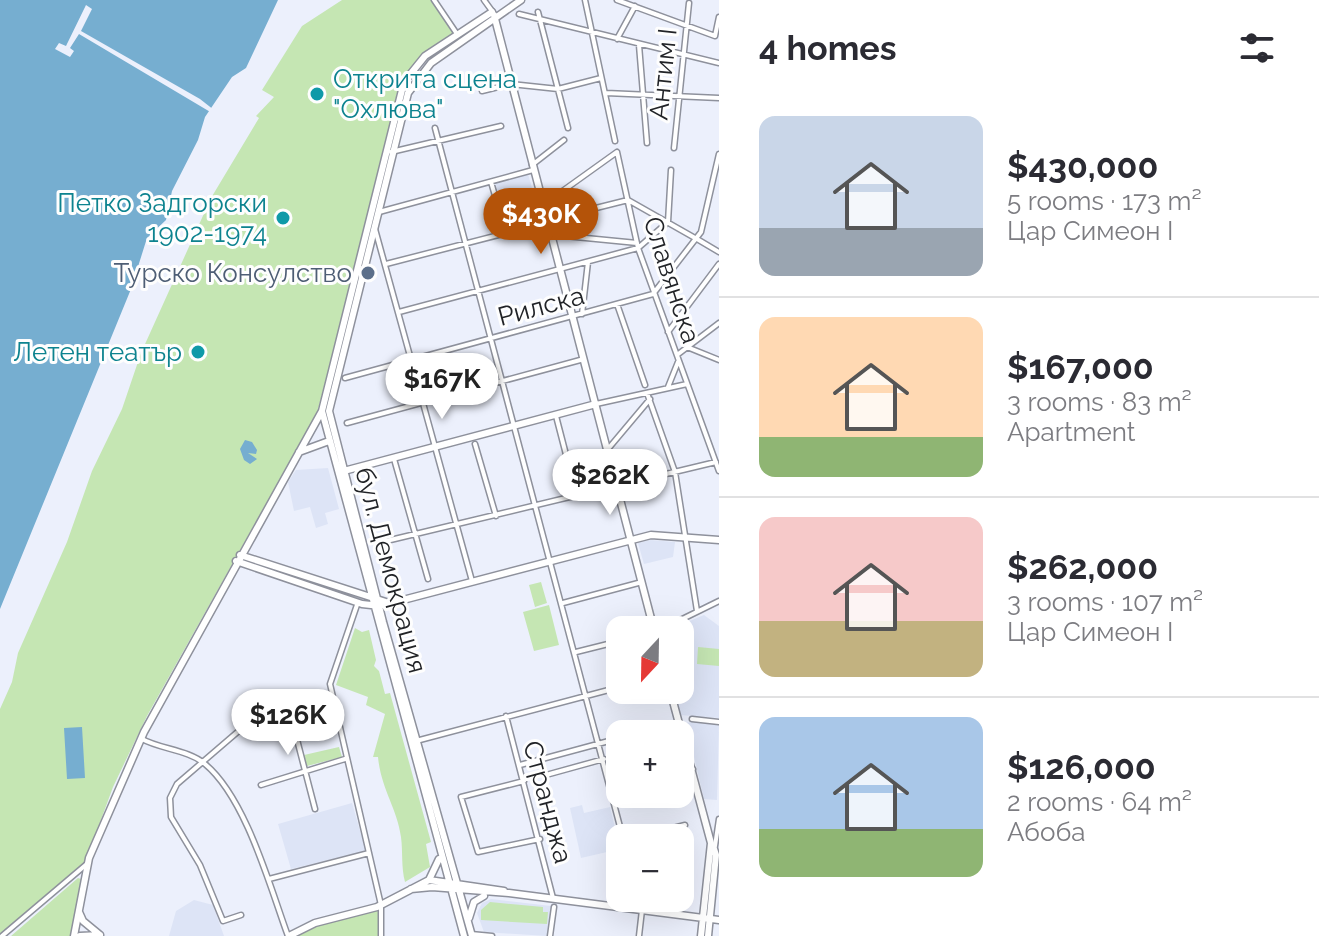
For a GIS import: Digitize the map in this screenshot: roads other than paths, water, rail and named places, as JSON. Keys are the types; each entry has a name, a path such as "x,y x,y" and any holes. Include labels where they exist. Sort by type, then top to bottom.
{"main road":[{"path":"521,0 496,15 511,84 653,616"},
{"name":"бул. Демокрация","path":"469,935 468,921 439,852 375,601 322,411 407,76 425,56 457,34 496,15"},
{"name":"бул. Демокрация","path":"469,935 375,601 363,574 340,472 330,397 379,212 390,152 408,93 431,63 496,15"},
{"path":"340,472 596,404"},
{"path":"101,936 77,936 75,927 88,863 142,739 238,558 322,411"},
{"path":"296,454 329,442 334,433"},
{"path":"238,558 358,602 389,603 651,535 719,540"},
{"path":"238,558 350,590 375,601"},
{"path":"350,590 360,586 363,574"},
{"path":"694,773 712,846 706,919 708,936"},
{"path":"288,936 315,923 381,905 429,880 437,868 439,852"},
{"path":"429,880 493,894"},
{"path":"411,889 453,886 606,905"},
{"path":"468,921 476,899 509,893"},
{"path":"78,909 83,921 101,936"},
{"path":"656,912 719,920"},
{"path":"701,936 706,919"},
{"path":"75,927 101,936"}],"street":[{"path":"434,0 457,34"},
{"path":"484,0 496,15"},
{"path":"585,0 615,141"},
{"path":"617,0 715,36 719,17"},
{"name":"Антим I","path":"674,148 689,3"},
{"path":"617,40 635,6"},
{"path":"538,12 568,128"},
{"path":"519,14 719,63"},
{"path":"639,45 647,143"},
{"path":"482,91 511,84 558,89 602,77"},
{"path":"605,93 719,98"},
{"path":"390,152 440,143 501,126"},
{"path":"435,128 606,766"},
{"path":"379,212 491,182 533,167 564,140"},
{"name":"Славянска","path":"543,205 617,152 637,246 719,471"},
{"path":"653,294 696,238 705,220 719,154"},
{"path":"399,312 560,270 637,246 668,222 671,170"},
{"path":"491,182 506,233"},
{"path":"552,219 628,200 719,252"},
{"path":"375,227 472,581"},
{"path":"386,264 506,233 552,235 637,246"},
{"path":"582,314 588,262"},
{"path":"668,332 719,264"},
{"name":"Рилска","path":"345,378 653,294"},
{"path":"617,304 645,385"},
{"path":"667,389 678,357 719,323"},
{"path":"687,347 719,360"},
{"path":"347,423 584,359"},
{"path":"596,404 649,396 687,384"},
{"path":"608,449 649,396"},
{"path":"649,396 675,472 697,611"},
{"path":"555,414 577,498"},
{"path":"475,444 496,516"},
{"path":"393,458 428,579"},
{"path":"382,542 577,498 716,462"},
{"path":"562,603 642,582"},
{"path":"686,616 719,601"},
{"path":"358,602 330,684 381,905 381,936"},
{"path":"576,652 606,644"},
{"path":"416,741 606,690"},
{"path":"277,698 312,707 332,700"},
{"path":"241,915 223,921 200,865 171,817 169,806 177,784 277,698"},
{"path":"277,698 295,732 315,809"},
{"name":"Странджа","path":"506,716 553,898"},
{"path":"692,719 719,722"},
{"path":"142,739 203,762 230,797 269,879 288,936"},
{"path":"520,765 606,742"},
{"path":"261,785 304,769 345,759"},
{"path":"546,775 604,759"},
{"path":"524,781 461,797 478,852 540,839"},
{"path":"706,819 719,819 712,846"},
{"path":"269,879 369,853"},
{"path":"2,936 88,863"},
{"path":"550,936 554,907"},
{"path":"639,936 642,912"},
{"path":"469,935 492,936"}],"water":[{"path":"0,0 278,0 246,68 232,77 205,117 198,140 172,191 166,220 147,238 131,289 0,609"},
{"path":"245,440 252,442 257,450 256,454 248,453 257,459 250,464 244,460 240,449"},
{"path":"82,727 85,778 67,779 64,728"}],"place":[{"name":"Открита сцена \"Охлюва\"","path":"317,94"},
{"name":"Петко Задгорски 1902-1974","path":"283,218"},
{"name":"Турско Консулство","path":"368,273"},
{"name":"Летен театър","path":"198,352"}]}
